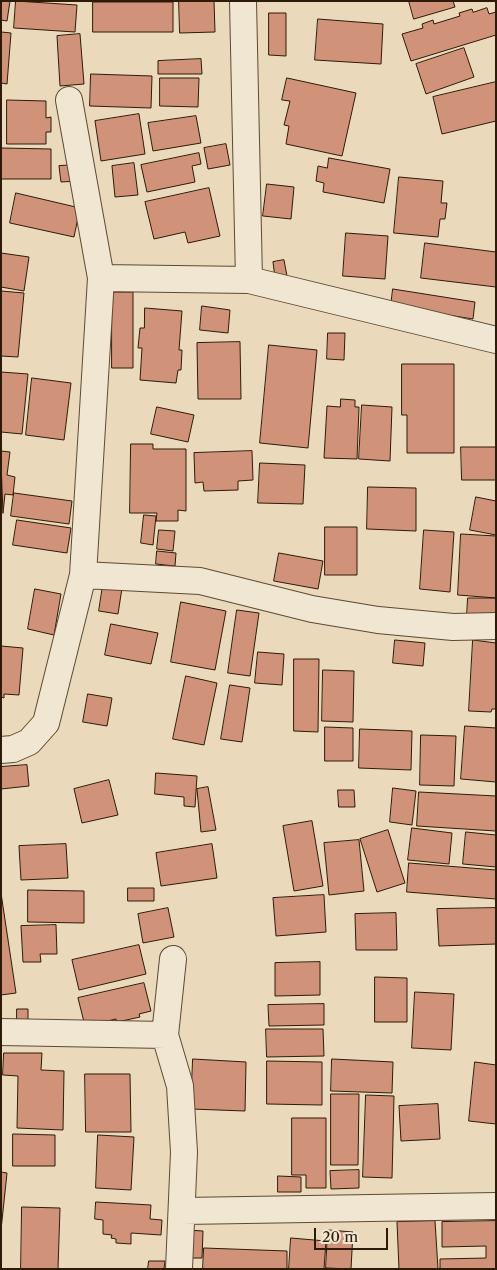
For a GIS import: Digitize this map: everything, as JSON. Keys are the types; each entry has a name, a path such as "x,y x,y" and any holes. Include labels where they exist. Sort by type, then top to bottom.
{"street":[{"path":"243,1 249,280"},
{"path":"1,750 13,749 28,742 46,723 83,575 102,278 69,100"},
{"path":"102,278 249,280 496,340"},
{"path":"83,575 200,581 312,609 378,620 453,627 496,626"},
{"path":"173,959 165,1035 180,1086 184,1152 179,1269"},
{"path":"1,1032 165,1035"},
{"path":"183,1210 496,1206"}],"building":[{"path":"1,1 10,1 7,21 1,20"},
{"path":"16,1 77,5 75,32 14,28"},
{"path":"179,1 214,1 215,32 180,33"},
{"path":"409,1 453,1 455,7 414,19"},
{"path":"93,2 173,2 173,32 93,32"},
{"path":"487,8 489,14 496,12 496,35 411,61 402,34 423,28 422,24 433,20 434,24 460,16 459,13 472,9 473,12"},
{"path":"269,13 286,13 286,56 269,55"},
{"path":"318,19 383,24 381,64 315,60"},
{"path":"1,32 11,33 7,84 1,83"},
{"path":"80,34 84,84 60,86 57,36"},
{"path":"464,48 474,77 426,94 416,64"},
{"path":"201,59 202,74 158,74 158,61"},
{"path":"91,74 152,76 151,108 90,106"},
{"path":"160,78 199,78 198,107 160,106"},
{"path":"287,78 356,93 342,156 286,144 289,126 284,125 290,101 282,100"},
{"path":"496,82 496,121 442,134 433,97"},
{"path":"7,100 46,101 46,118 51,117 51,132 46,132 46,144 7,144"},
{"path":"139,114 145,154 101,161 95,121"},
{"path":"196,116 201,143 153,151 148,123"},
{"path":"226,144 230,165 208,169 204,148"},
{"path":"1,148 51,149 51,179 1,179"},
{"path":"199,153 201,164 192,166 195,182 147,192 141,165"},
{"path":"329,158 390,169 384,203 323,192 324,183 316,181 318,166 327,168"},
{"path":"134,163 138,195 115,197 112,166"},
{"path":"77,165 78,181 61,182 59,166"},
{"path":"399,177 443,181 441,203 447,203 445,219 440,219 438,237 394,233"},
{"path":"267,184 294,187 291,219 263,216"},
{"path":"209,188 220,236 188,243 185,232 154,239 145,202"},
{"path":"16,193 80,208 74,237 10,223"},
{"path":"346,233 388,236 385,279 343,276"},
{"path":"425,243 496,252 496,287 421,278"},
{"path":"1,253 29,257 24,291 1,287"},
{"path":"284,260 287,276 275,278 273,262"},
{"path":"393,289 475,302 473,319 391,306"},
{"path":"1,291 24,293 18,357 1,356"},
{"path":"112,292 133,292 133,368 112,368"},
{"path":"202,306 230,310 228,333 200,330"},
{"path":"145,308 182,311 179,350 182,350 181,370 178,370 176,383 140,380 142,348 138,348 140,328 144,328"},
{"path":"328,333 345,333 344,360 327,359"},
{"path":"240,342 241,399 198,399 197,343"},
{"path":"269,345 317,350 308,448 260,443"},
{"path":"402,364 454,364 454,453 407,453 407,415 402,415"},
{"path":"1,372 28,374 22,434 1,432"},
{"path":"32,378 71,383 64,440 26,435"},
{"path":"341,399 355,400 355,407 359,407 357,459 324,458 327,406 340,407"},
{"path":"362,405 392,407 390,461 359,459"},
{"path":"157,407 194,415 188,442 151,434"},
{"path":"131,444 153,444 153,449 186,449 186,511 178,510 178,521 156,521 157,513 130,513"},
{"path":"461,447 496,447 496,480 462,480"},
{"path":"1,451 10,452 7,475 15,477 13,495 5,494 3,513"},
{"path":"252,451 253,480 238,481 238,490 204,491 203,482 195,483 194,453"},
{"path":"260,463 305,465 303,504 258,503"},
{"path":"368,487 416,488 416,531 367,529"},
{"path":"14,493 72,501 69,524 11,516"},
{"path":"476,497 496,501 496,535 470,530"},
{"path":"144,515 156,516 153,545 141,543"},
{"path":"17,520 71,528 67,553 13,545"},
{"path":"325,527 357,527 357,575 325,575"},
{"path":"159,530 175,531 173,551 157,549"},
{"path":"424,530 454,532 450,592 420,589"},
{"path":"461,534 496,536 496,598 458,595"},
{"path":"157,551 176,553 175,566 156,564"},
{"path":"279,553 323,561 318,589 274,581"},
{"path":"103,585 122,588 118,614 99,611"},
{"path":"35,589 61,594 54,635 28,629"},
{"path":"468,598 496,598 496,615 467,615"},
{"path":"181,602 226,611 215,670 171,662"},
{"path":"237,610 259,613 250,676 228,673"},
{"path":"111,624 158,633 151,664 105,655"},
{"path":"395,640 425,643 423,666 393,663"},
{"path":"473,640 496,643 496,709 492,709 491,712 469,711"},
{"path":"1,646 23,648 19,695 4,694 4,698 1,697"},
{"path":"258,652 284,654 282,685 255,683"},
{"path":"294,659 319,659 318,732 294,731"},
{"path":"323,670 354,671 353,722 322,721"},
{"path":"186,676 217,683 204,745 173,739"},
{"path":"230,685 250,688 242,742 221,739"},
{"path":"88,694 112,698 107,726 83,722"},
{"path":"465,726 496,728 496,782 461,779"},
{"path":"325,727 353,728 353,761 325,761"},
{"path":"360,729 412,731 411,770 359,768"},
{"path":"421,735 456,736 454,786 420,785"},
{"path":"27,765 29,786 1,789 1,767"},
{"path":"156,773 197,776 195,807 184,806 184,797 155,794"},
{"path":"109,780 118,815 82,823 74,789"},
{"path":"208,787 216,830 201,832 197,789"},
{"path":"393,788 416,791 412,825 390,822"},
{"path":"338,790 354,790 355,807 339,807"},
{"path":"419,792 496,796 496,831 417,826"},
{"path":"312,821 323,886 294,891 283,826"},
{"path":"412,828 452,833 449,864 408,860"},
{"path":"388,830 405,883 377,892 360,839"},
{"path":"466,832 496,835 496,867 463,864"},
{"path":"359,840 364,891 329,895 324,843"},
{"path":"66,844 68,878 21,880 19,846"},
{"path":"212,844 217,878 161,886 156,853"},
{"path":"409,863 496,870 496,899 407,892"},
{"path":"128,888 154,888 154,901 128,901"},
{"path":"28,890 84,891 84,923 28,922"},
{"path":"1,893 16,993 1,995"},
{"path":"324,895 326,932 276,936 273,898"},
{"path":"168,908 174,937 143,943 138,914"},
{"path":"496,908 496,944 439,946 437,909"},
{"path":"396,913 397,950 356,950 355,914"},
{"path":"56,925 57,954 40,954 41,962 23,962 21,926"},
{"path":"139,945 146,974 79,990 72,960"},
{"path":"320,962 320,995 275,996 275,963"},
{"path":"375,977 407,978 407,1022 375,1022"},
{"path":"144,983 151,1011 139,1014 140,1017 117,1022 116,1019 85,1026 78,998"},
{"path":"415,992 454,994 451,1050 412,1048"},
{"path":"324,1004 324,1025 269,1026 268,1005"},
{"path":"17,1009 28,1009 28,1025 17,1024"},
{"path":"266,1029 323,1029 324,1056 267,1057"},
{"path":"4,1053 42,1053 41,1070 64,1071 63,1130 17,1128 18,1076 3,1075"},
{"path":"193,1059 246,1062 245,1111 191,1109"},
{"path":"332,1059 393,1062 392,1093 331,1091"},
{"path":"267,1061 322,1062 322,1105 267,1104"},
{"path":"475,1062 496,1065 496,1124 469,1121"},
{"path":"85,1074 130,1074 131,1132 86,1132"},
{"path":"331,1094 359,1094 358,1165 331,1165"},
{"path":"366,1095 394,1096 392,1178 363,1177"},
{"path":"438,1104 440,1139 401,1141 399,1106"},
{"path":"292,1118 326,1118 326,1188 306,1188 306,1175 292,1175"},
{"path":"13,1134 55,1135 55,1166 13,1166"},
{"path":"98,1135 134,1137 131,1190 96,1188"},
{"path":"359,1170 359,1188 331,1189 330,1171"},
{"path":"1,1172 7,1173 1,1230"},
{"path":"278,1176 301,1177 301,1192 278,1192"},
{"path":"96,1202 151,1205 150,1219 162,1220 161,1235 131,1233 131,1244 116,1243 116,1239 111,1238 112,1235 103,1234 103,1220 95,1219"},
{"path":"22,1207 60,1208 58,1269 21,1269"},
{"path":"435,1221 438,1269 399,1269 397,1222"},
{"path":"496,1221 496,1269 440,1269 440,1259 486,1258 486,1246 442,1247 442,1222"},
{"path":"186,1230 203,1231 202,1258 186,1258"},
{"path":"328,1230 353,1232 351,1269 326,1268"},
{"path":"291,1238 326,1241 324,1269 289,1269"},
{"path":"204,1248 287,1251 287,1269 203,1269"},
{"path":"149,1261 165,1261 164,1269 148,1269"}]}
